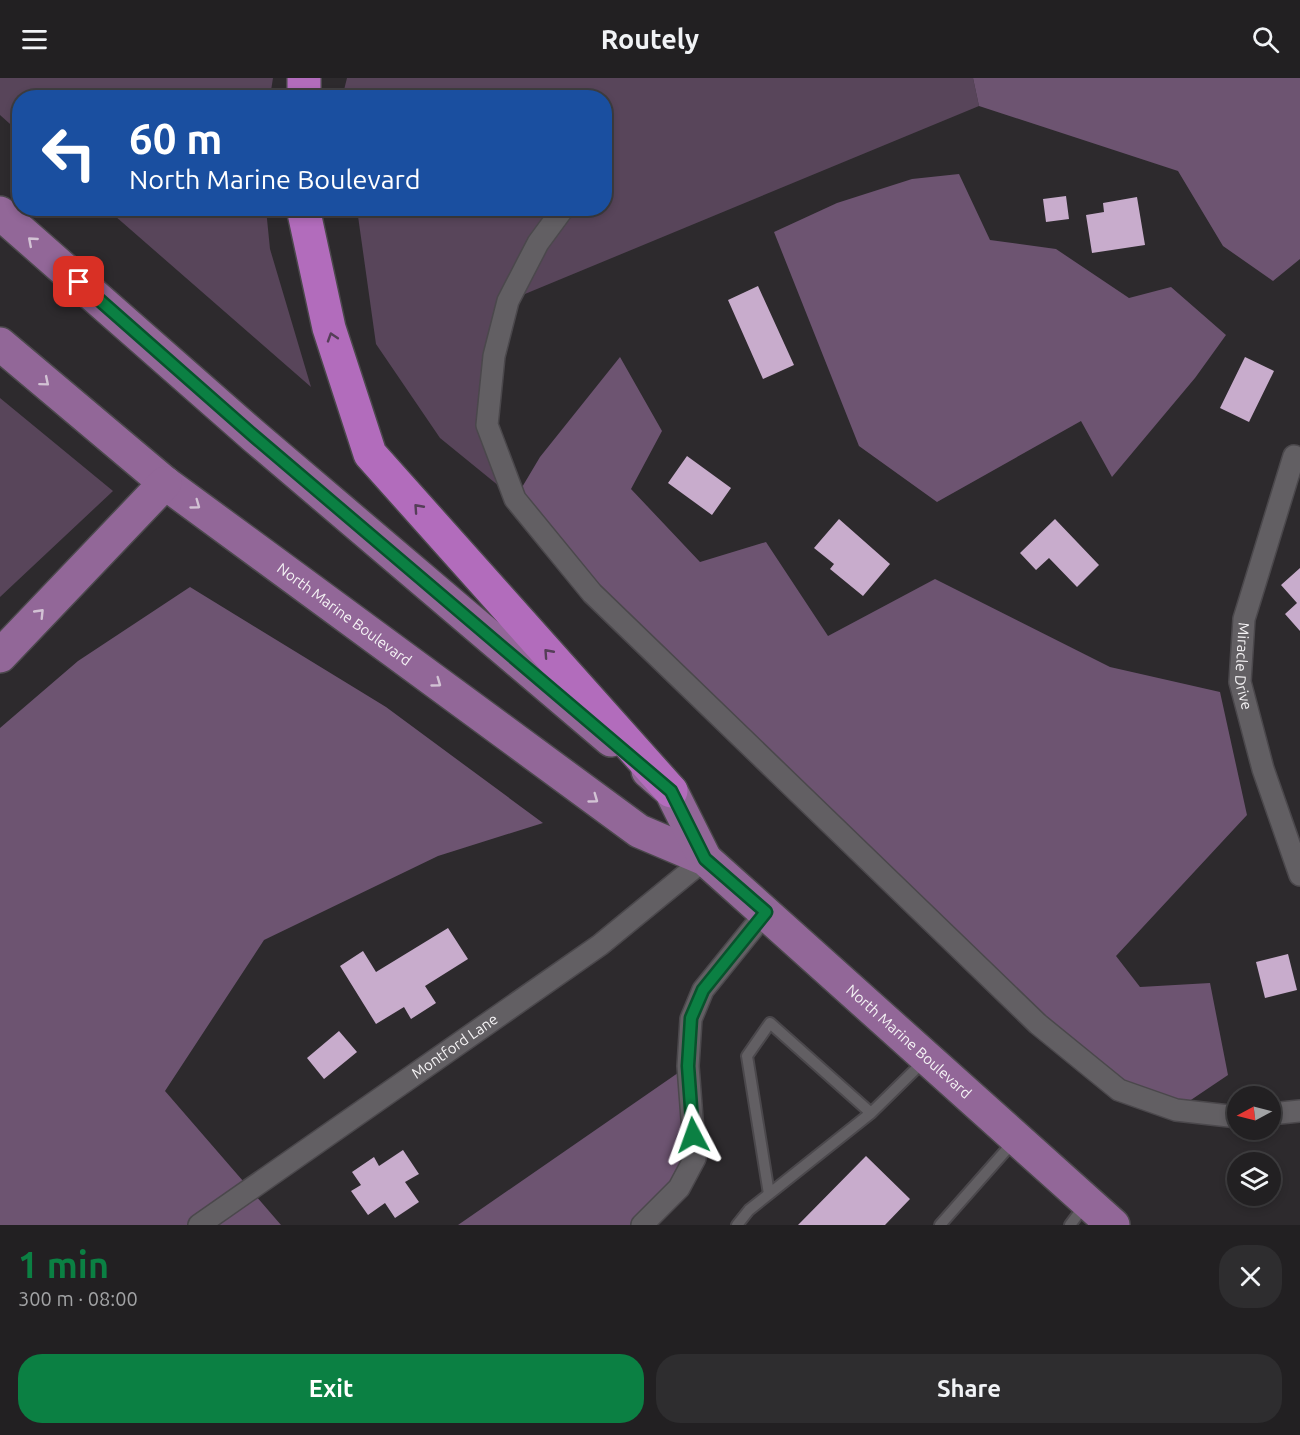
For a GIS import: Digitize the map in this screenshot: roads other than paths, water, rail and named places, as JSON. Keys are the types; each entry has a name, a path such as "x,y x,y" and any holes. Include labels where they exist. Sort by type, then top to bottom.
{"highway":[{"path":"305,216 329,328 370,453 671,791"}],"main road":[{"name":"North Marine Boulevard","path":"0,213 255,437 671,791 705,859"},
{"name":"North Marine Boulevard","path":"0,344 165,483 639,831 705,859 1017,1138 1079,1214 1113,1225"},
{"path":"0,656 165,483"}],"street":[{"path":"558,216 538,243 508,301 494,356 488,425 515,499 592,593 1038,1024 1119,1090 1176,1110 1227,1116"},
{"name":"Miracle Drive","path":"1294,456 1244,619 1240,682 1263,769 1300,875"},
{"name":"Montford Lane","path":"199,1225 600,945 705,859"},
{"path":"642,1225 679,1188 695,1158 688,1066 691,1018 703,990 766,912"},
{"path":"1281,1113 1300,1111"}],"lane":[{"path":"769,1194 747,1056 770,1023 871,1113"},
{"path":"737,1225 749,1210 871,1113 927,1058"},
{"path":"940,1225 1017,1138"}]}
